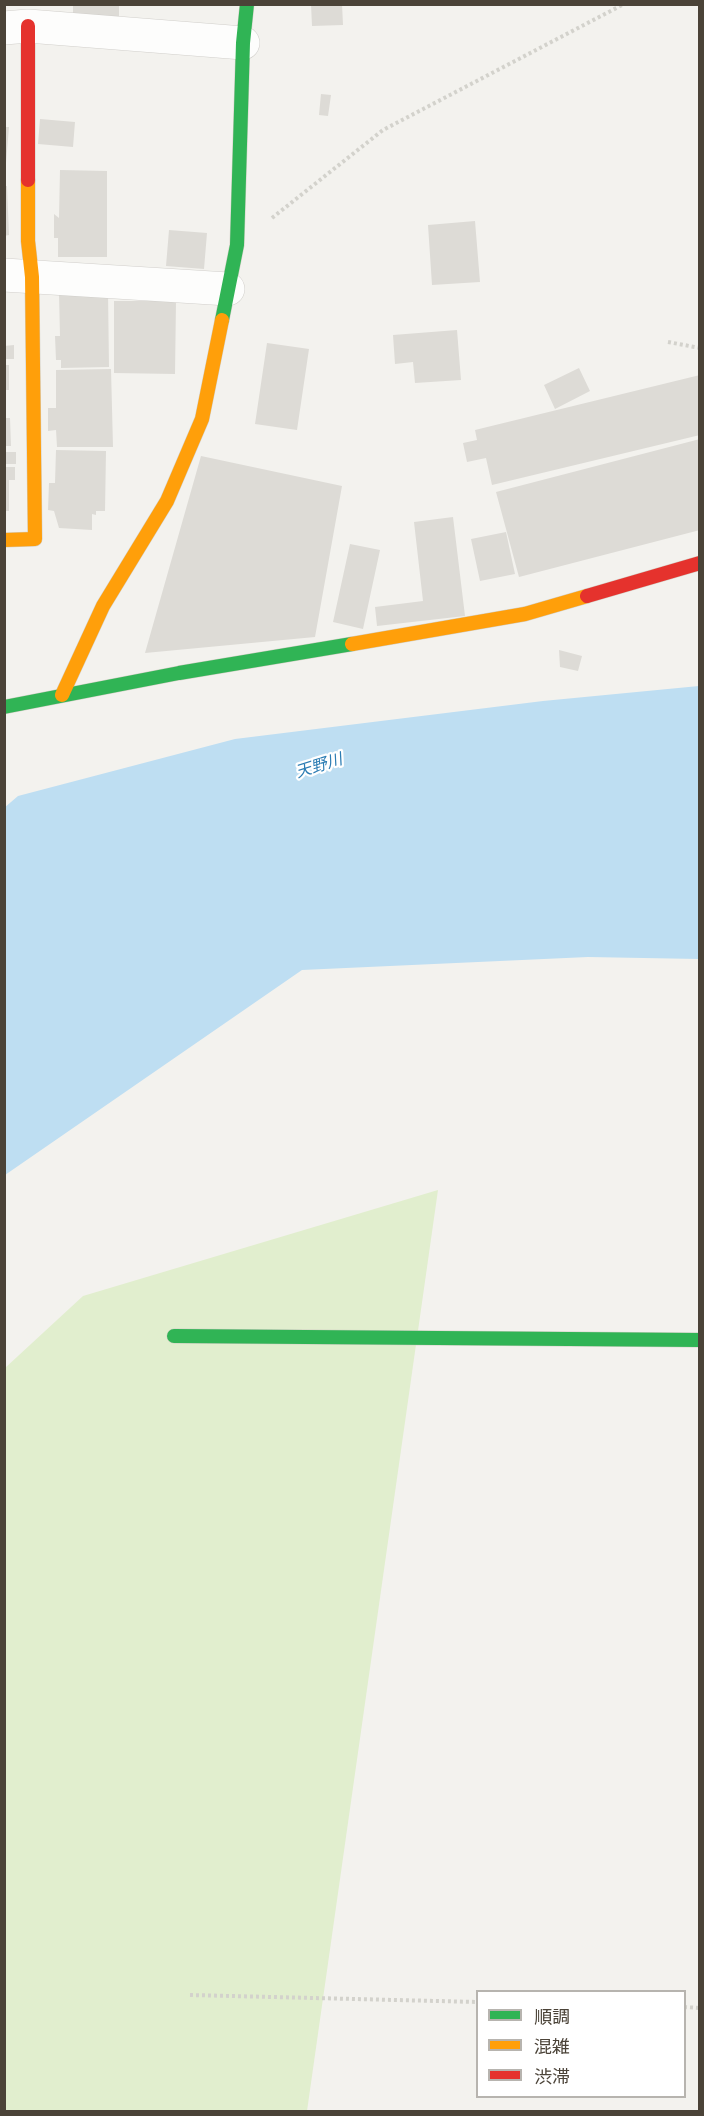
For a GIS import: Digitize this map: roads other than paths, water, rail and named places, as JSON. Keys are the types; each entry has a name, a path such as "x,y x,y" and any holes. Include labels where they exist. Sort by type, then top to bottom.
{"street":[{"path":"62,695 103,606 167,501 202,419 237,246 243,43 247,4"},
{"path":"4,540 35,539 18,276 28,241 16,27 243,43"},
{"path":"18,276 228,289"},
{"path":"4,707 179,673 525,614 699,563"},
{"path":"174,1336 699,1340"}],"water":[{"name":"天野川","path":"699,686 699,959 588,957 302,970 5,1175 4,808 18,796 235,739 543,701"}]}
